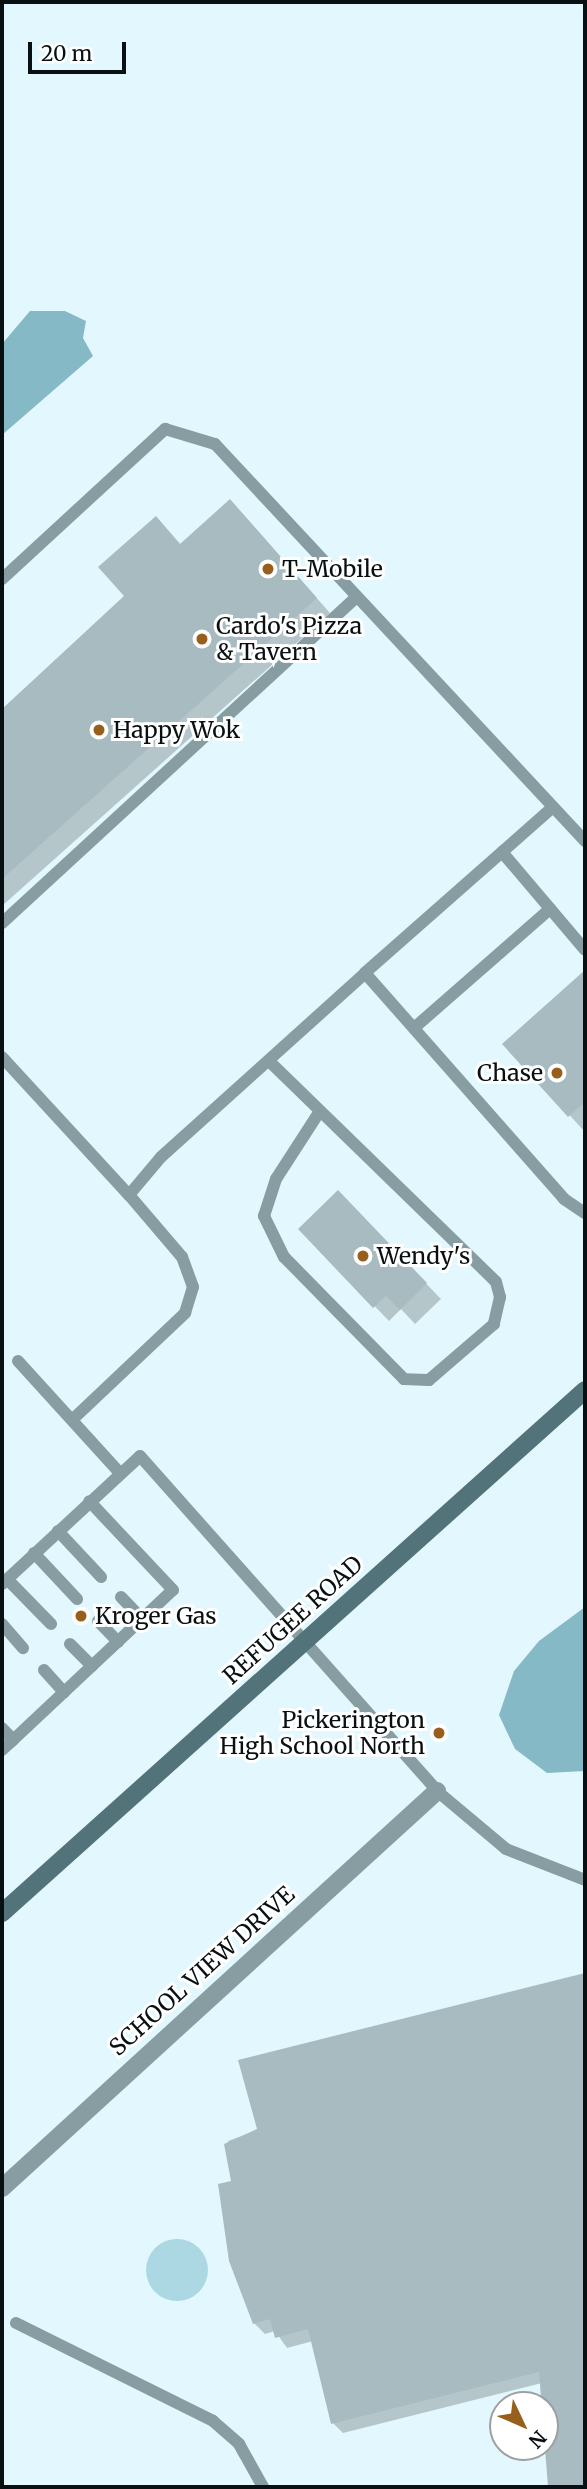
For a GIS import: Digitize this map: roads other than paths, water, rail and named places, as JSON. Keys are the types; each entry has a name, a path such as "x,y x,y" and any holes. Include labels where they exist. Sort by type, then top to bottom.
{"main road":[{"name":"REFUGEE ROAD","path":"2,1913 585,1390"}],"street":[{"name":"SCHOOL VIEW DRIVE","path":"2,2188 438,1791"}],"lane":[{"path":"2,579 165,429 215,444 585,841"},
{"path":"2,923 357,597"},
{"path":"129,1195 161,1157 553,807"},
{"path":"502,852 585,950"},
{"path":"414,1028 550,909"},
{"path":"365,973 564,1199 585,1213"},
{"path":"2,1057 182,1257 193,1287 185,1313 72,1420"},
{"path":"270,1062 318,1114 495,1282 500,1297 494,1324 429,1380 404,1379 284,1257 264,1216 276,1180 318,1114"},
{"path":"18,1361 120,1473"},
{"path":"51,1624 4,1581 140,1456 308,1639 438,1791 506,1849 585,1880"},
{"path":"2,1750 173,1590 89,1501"},
{"path":"58,1531 102,1577"},
{"path":"34,1553 77,1599"},
{"path":"121,1597 142,1619"},
{"path":"98,1621 118,1642"},
{"path":"2,1624 23,1648"},
{"path":"70,1644 92,1666"},
{"path":"44,1670 64,1692"},
{"path":"2,1728 13,1740"},
{"path":"16,2323 213,2421 239,2444 263,2487"}],"place":[{"name":"T-Mobile","path":"268,569"},
{"name":"Cardo's Pizza & Tavern","path":"202,639"},
{"name":"Happy Wok","path":"99,730"},
{"name":"Chase","path":"557,1073"},
{"name":"Wendy's","path":"363,1256"},
{"name":"Kroger Gas","path":"81,1616"},
{"name":"Pickerington High School North","path":"439,1733"}]}
